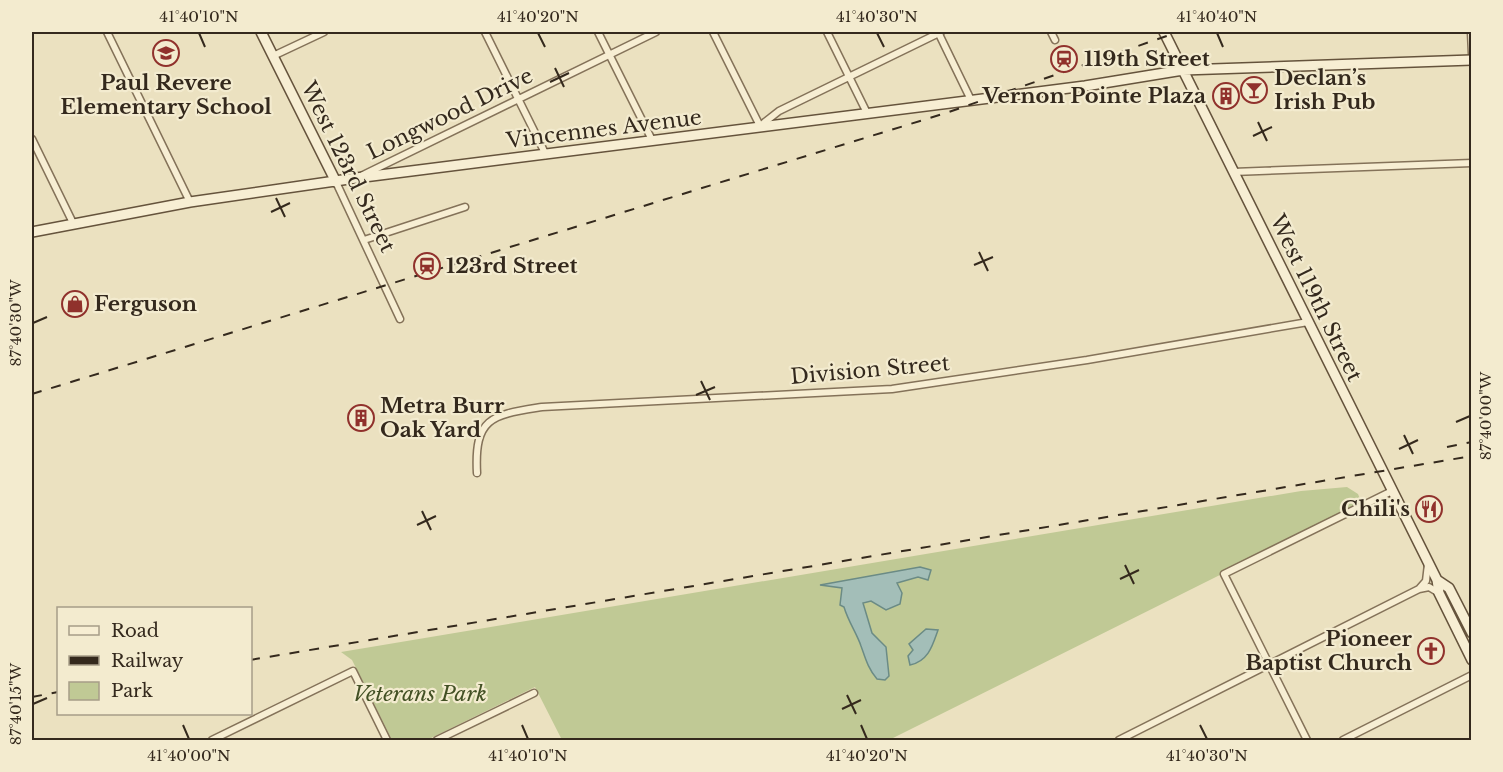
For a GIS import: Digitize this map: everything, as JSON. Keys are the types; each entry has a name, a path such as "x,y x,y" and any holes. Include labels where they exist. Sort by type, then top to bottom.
{"main road":[{"name":"West 123rd Street","path":"261,32 336,182"},
{"name":"West 119th Street","path":"1164,32 1437,580 1439,593 1472,660"},
{"name":"Vincennes Avenue","path":"32,232 190,202 356,178 971,100 1183,70 1472,60"},
{"name":"West 119th Street","path":"1437,580 1449,588 1472,633"}],"street":[{"path":"106,32 190,202"},
{"path":"273,56 324,32"},
{"path":"485,32 546,155"},
{"path":"598,32 652,140"},
{"name":"Longwood Drive","path":"356,178 656,32"},
{"path":"713,32 760,126 779,111 939,32 971,100"},
{"path":"827,32 867,113"},
{"path":"1051,32 1055,40"},
{"path":"1471,32 1472,54"},
{"path":"32,140 73,224"},
{"path":"1233,172 1472,163"},
{"name":"West 123rd Street","path":"336,182 400,319"},
{"path":"364,240 465,207"},
{"name":"Division Street","path":"477,473 481,433 489,420 507,412 542,406 892,389 1087,360 1308,322"},
{"path":"1307,741 1224,574 1392,490"},
{"path":"1419,589 1426,580 1428,563"},
{"path":"1119,741 1419,589 1429,587 1439,593"},
{"path":"212,741 352,671 387,741"},
{"path":"1343,741 1472,675"},
{"path":"437,741 534,693"}],"green space":[{"name":"Veterans Park","path":"1347,487 1358,494 1362,504 889,740 562,740 535,687 427,740 392,740 352,660 341,652 1301,491"}],"water":[{"path":"920,567 931,570 928,580 918,577 897,583 902,593 900,604 886,610 871,601 863,603 872,633 886,647 889,676 885,680 877,679 869,667 844,607 840,605 842,588 820,585"},
{"path":"926,629 938,630 932,646 922,660 910,665 908,656 913,650 909,644"}],"railway":[{"path":"32,394 946,113 1178,32"},
{"path":"1447,447 1472,442"},
{"path":"252,660 1472,456"},
{"path":"32,697 57,692"}],"place":[{"name":"Paul Revere Elementary School","path":"166,53"},
{"name":"119th Street","path":"1064,59"},
{"name":"Declan’s Irish Pub","path":"1254,90"},
{"name":"Vernon Pointe Plaza","path":"1226,96"},
{"name":"123rd Street","path":"427,266"},
{"name":"Ferguson","path":"75,304"},
{"name":"Metra Burr Oak Yard","path":"361,418"},
{"name":"Chili's","path":"1429,509"},
{"name":"Pioneer Baptist Church","path":"1431,651"}]}
